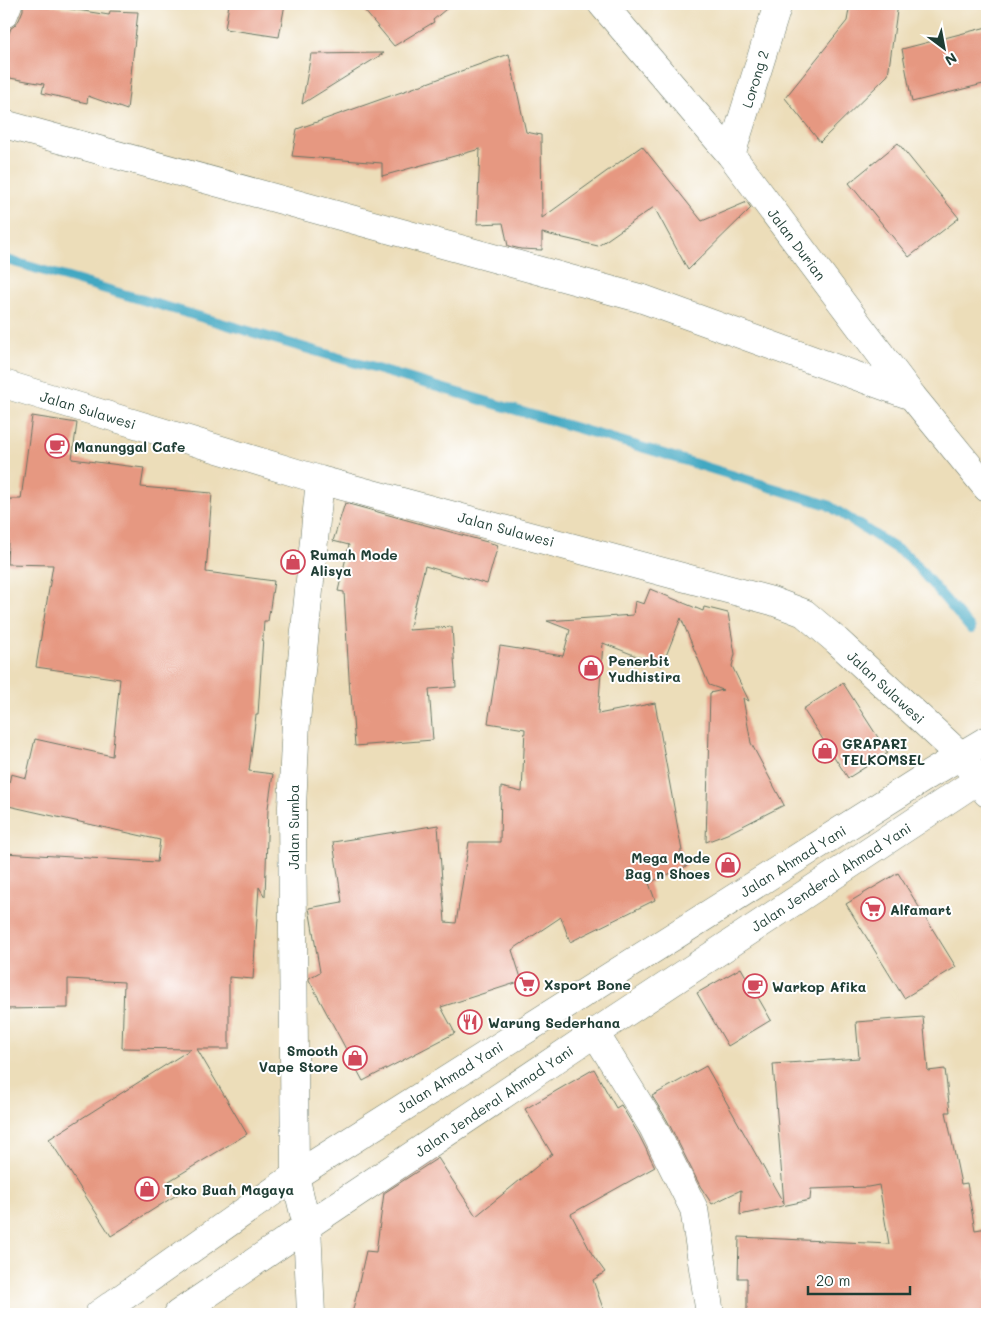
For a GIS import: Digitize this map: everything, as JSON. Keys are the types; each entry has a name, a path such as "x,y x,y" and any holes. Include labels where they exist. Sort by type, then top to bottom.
{"street":[{"path":"4,14 8,4"},
{"name":"Jalan Durian","path":"602,4 731,155 912,396 987,488"},
{"name":"Lorong 2","path":"731,155 778,4"},
{"path":"4,124 643,299 912,396"},
{"name":"Jalan Sulawesi","path":"4,384 320,480 772,601 804,613 837,641 961,756 984,782"},
{"name":"Jalan Sumba","path":"311,1314 307,1226 295,1176 292,807 296,722 320,480"},
{"name":"Jalan Ahmad Yani","path":"99,1314 295,1176 913,784 987,740"},
{"name":"Jalan Jenderal Ahmad Yani","path":"178,1314 595,1033 984,782"},
{"path":"595,1033 653,1127 694,1209 710,1314"}],"building":[{"path":"23,4 48,4 109,15 110,11 138,12 127,110 88,96 87,103 42,93 44,84 4,77 4,46 11,28 19,20"},
{"path":"229,4 285,4 279,37 225,29"},
{"path":"359,4 452,4 433,20 434,22 394,46"},
{"path":"850,4 898,4 888,75 820,142 785,98 847,21"},
{"path":"987,27 987,83 912,102 902,49"},
{"path":"384,53 302,104 311,54"},
{"path":"509,54 526,132 541,135 542,218 642,146 702,221 747,202 751,208 688,270 654,207 598,246 542,233 542,250 508,246 503,223 477,224 480,149 382,176 382,163 292,156 297,129"},
{"path":"898,143 959,218 909,257 849,183"},
{"path":"32,416 77,423 72,459 144,468 141,487 212,493 206,572 274,581 268,621 264,621 258,715 256,715 249,771 273,774 268,808 265,897 259,887 253,979 229,977 229,1049 197,1049 247,1134 169,1181 178,1194 111,1236 49,1139 191,1049 122,1048 124,982 68,979 68,1008 4,1009 4,853 157,862 160,840 4,805 11,774 26,778 35,739 112,756 120,679 36,667 53,565 7,564 10,499 21,499"},
{"path":"345,503 498,545 487,584 425,566 409,630 452,627 456,687 429,689 433,740 355,746 344,592 338,591 349,545 333,541"},
{"path":"650,589 703,611 704,607 728,613 735,654 732,666 749,701 743,698 751,743 784,805 727,834 706,842 710,693 723,690 709,685 681,618 662,666 603,643 598,714 655,703 682,851 680,851 687,866 649,883 655,900 570,942 561,917 512,950 522,981 441,1007 455,1033 363,1081 309,980 309,978 320,972 309,908 342,902 333,842 438,825 445,922 456,923 469,842 500,842 501,787 522,792 525,729 488,723 500,646 563,656 570,630 547,621 633,615 635,601 644,604"},
{"path":"843,683 888,753 848,778 803,709"},
{"path":"898,873 956,967 904,998 846,904"},
{"path":"741,968 771,1020 728,1046 697,993"},
{"path":"923,1017 928,1071 945,1069 950,1112 946,1112 961,1184 967,1183 975,1230 987,1228 987,1314 747,1314 747,1278 738,1278 739,1237 889,1244 879,1185 811,1189 810,1200 740,1215 741,1190 712,1204 700,1186 667,1120 652,1096 706,1066 784,1204 773,1064 859,1058 856,1022"},
{"path":"594,1069 616,1108 621,1105 655,1167 571,1214 592,1254 605,1272 593,1280 605,1314 352,1314 366,1251 376,1252 384,1193 438,1158 476,1216 552,1154 525,1109"}],"waterway":[{"path":"4,259 651,450 828,505 909,557 971,629"}],"place":[{"name":"Manunggal Cafe","path":"57,446"},
{"name":"Rumah Mode Alisya","path":"293,562"},
{"name":"Penerbit Yudhistira","path":"591,668"},
{"name":"GRAPARI TELKOMSEL","path":"825,751"},
{"name":"Mega Mode Bag n Shoes","path":"728,865"},
{"name":"Alfamart","path":"873,909"},
{"name":"Xsport Bone","path":"527,984"},
{"name":"Warkop Afika","path":"755,986"},
{"name":"Warung Sederhana","path":"470,1022"},
{"name":"Smooth Vape Store","path":"355,1058"},
{"name":"Toko Buah Magaya","path":"147,1189"}]}
